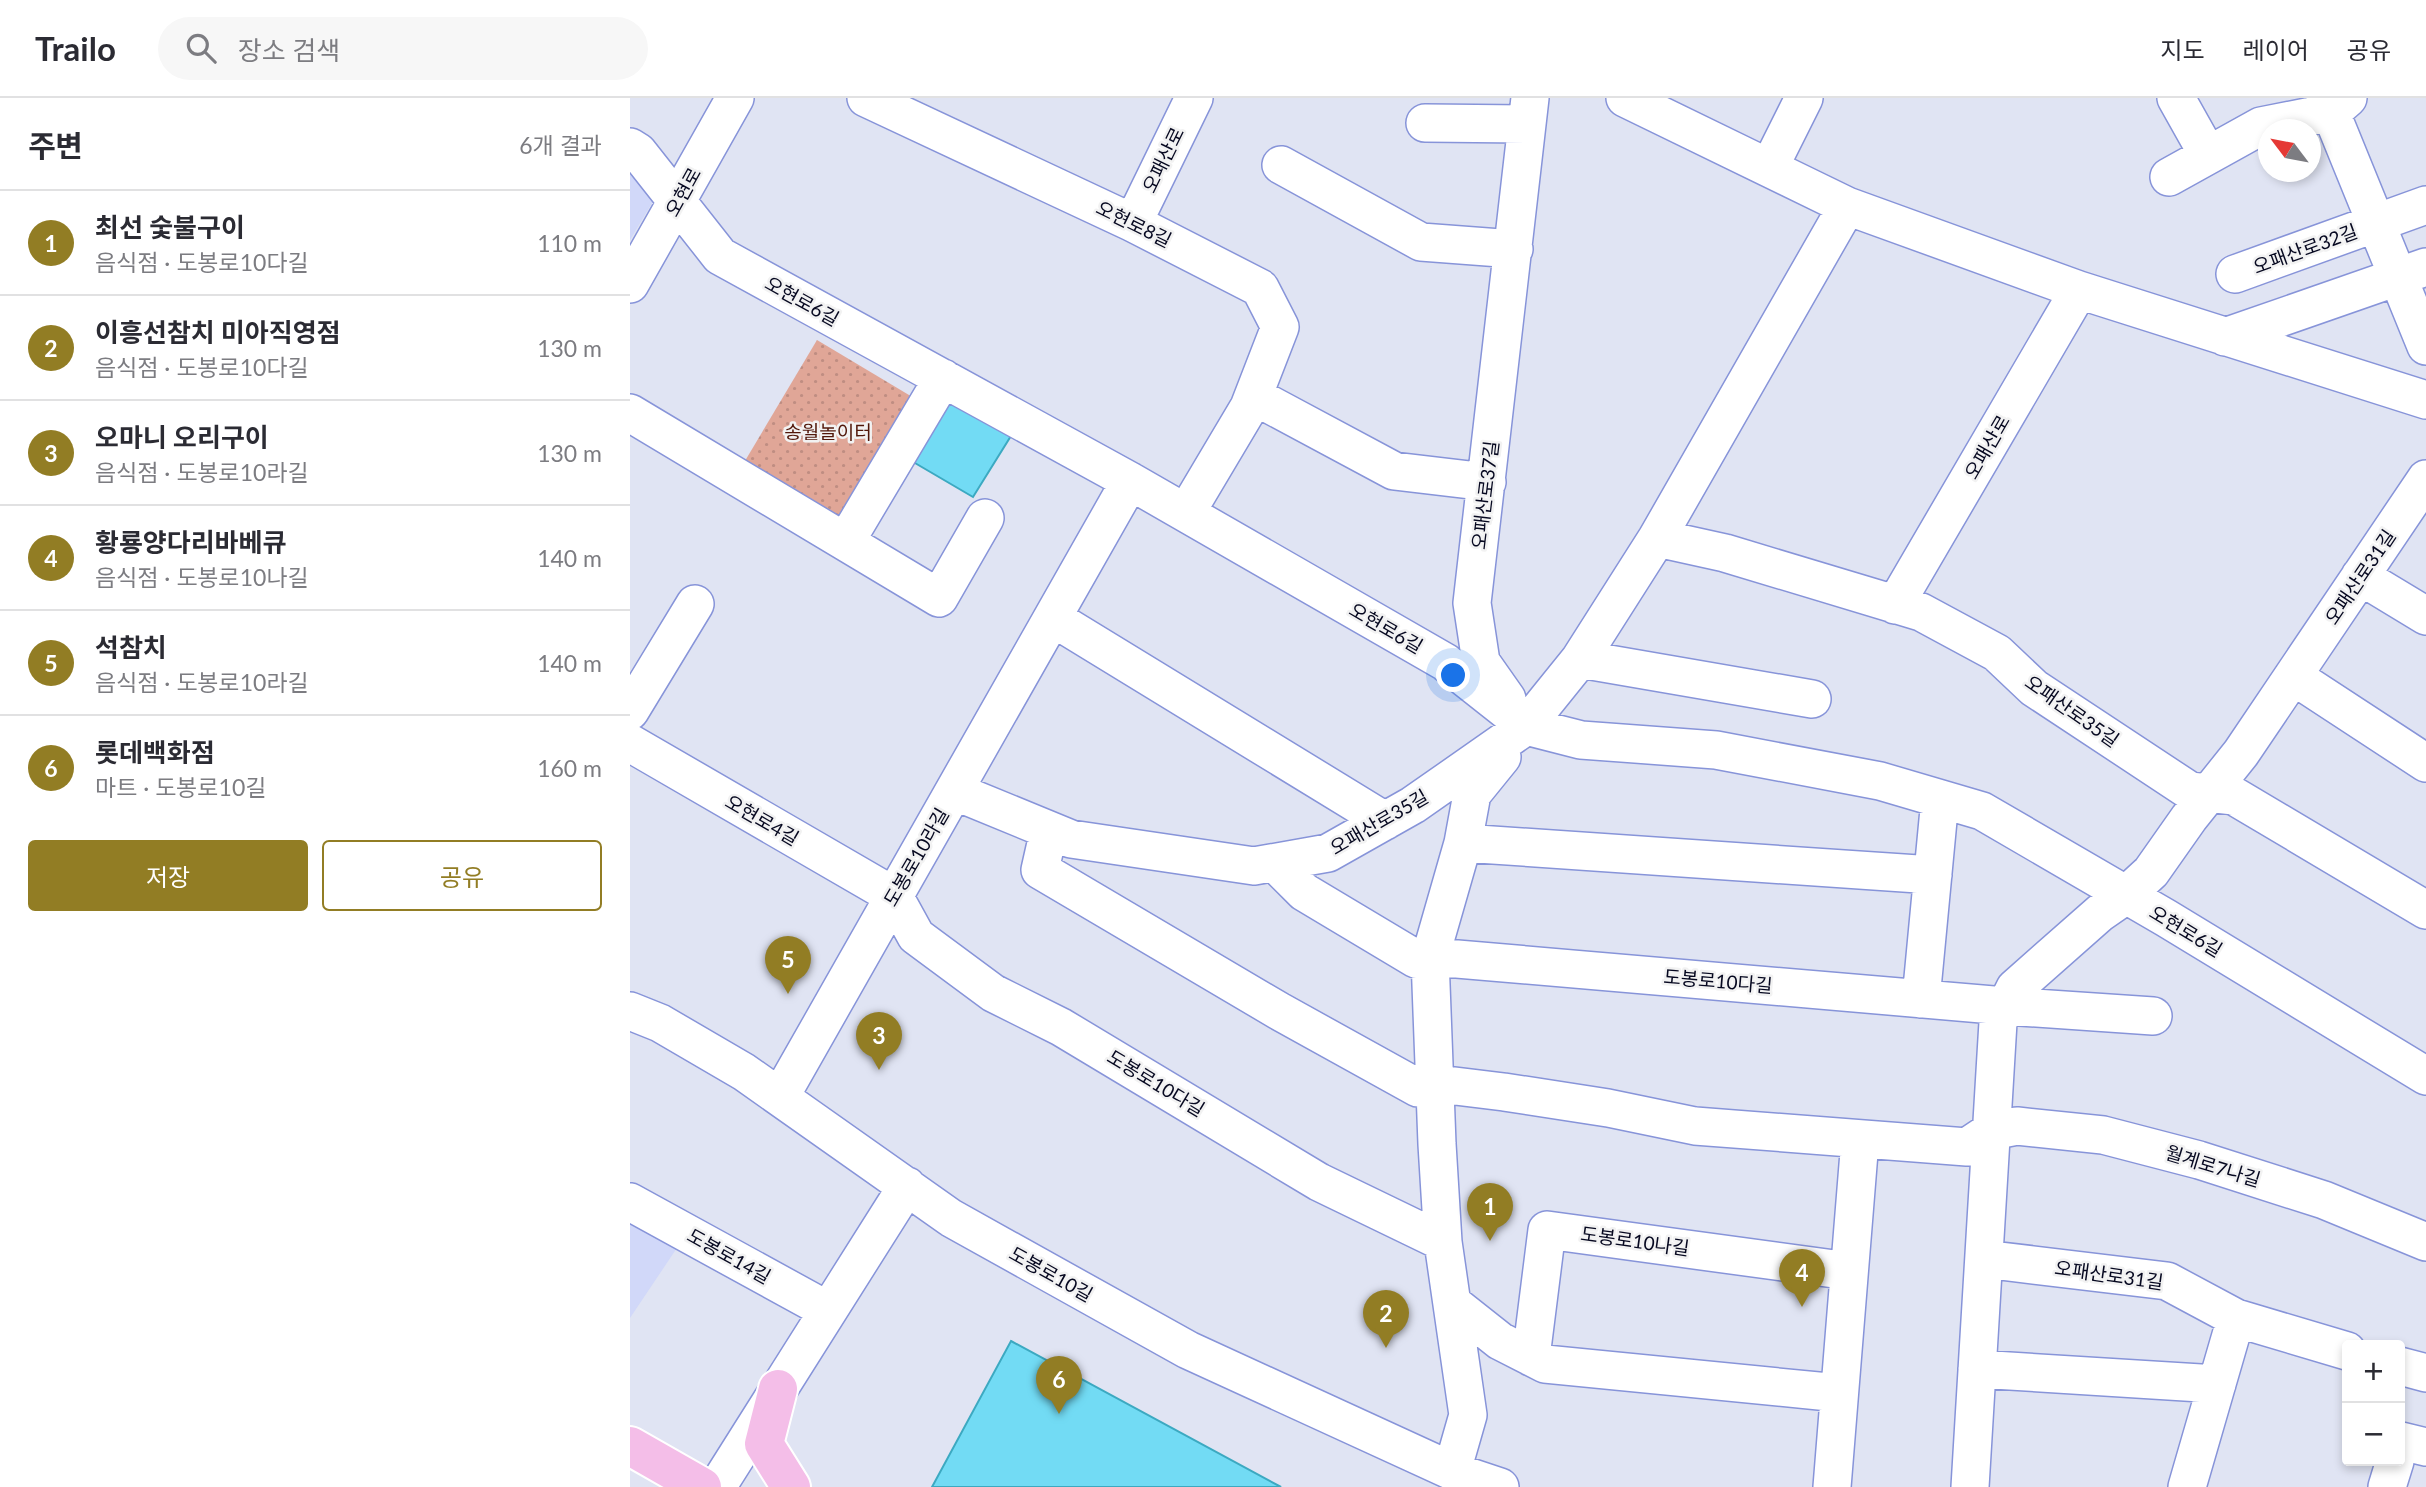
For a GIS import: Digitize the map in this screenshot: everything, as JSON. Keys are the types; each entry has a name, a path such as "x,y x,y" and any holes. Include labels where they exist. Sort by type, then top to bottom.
{"main road":[{"path":"778,1390 764,1444 791,1487"},
{"path":"630,1447 702,1487"}],"street":[{"name":"오현로","path":"630,284 735,98"},
{"name":"오현로8길","path":"866,98 902,106 1260,288 1280,327 1254,396 1186,513"},
{"name":"오패산로","path":"1133,223 1194,98"},
{"path":"1769,168 1804,98"},
{"path":"2176,98 2208,156"},
{"path":"1631,99 1847,206 2079,290 2426,400"},
{"name":"오패산로32길","path":"2169,177 2261,126 2335,103 2375,223 2411,272 2426,346"},
{"name":"오패산로37길","path":"1425,123 1529,111 1472,603 1481,662 1526,726"},
{"name":"오현로6길","path":"630,147 638,152 720,256 1130,481 1445,662 1526,726 1581,740 1716,750 1880,781 1982,811 2426,1076"},
{"path":"1281,165 1421,242 1514,249"},
{"name":"오패산로32길","path":"2235,274 2426,205"},
{"name":"오패산로35길","path":"954,791 1071,839 1254,866 1328,853 1413,805 1526,726 1580,659 1657,538 1847,206"},
{"path":"2225,337 2411,272"},
{"name":"오패산로","path":"1895,605 2079,290"},
{"path":"846,541 943,379"},
{"path":"1254,396 1394,471 1487,482"},
{"path":"630,413 939,598 985,518"},
{"name":"오패산로31길","path":"1970,1487 1998,1022 2015,988 2151,872 2241,753 2426,479"},
{"name":"도봉로10라길","path":"780,1097 1130,481"},
{"name":"오패산로35길","path":"1657,538 1725,553 1921,612 1997,653 2034,688 2190,791 2211,791"},
{"path":"2360,576 2426,616"},
{"path":"630,710 695,604"},
{"path":"1052,618 1385,821"},
{"path":"1580,659 1812,699"},
{"path":"2293,676 2426,763"},
{"path":"1452,1471 1468,1415 1443,1242 1430,958 1464,842 1472,794 1526,726"},
{"name":"오현로4길","path":"630,743 894,896"},
{"path":"2211,791 2234,796 2426,910"},
{"path":"1921,999 1940,799"},
{"path":"1049,830 1041,870 1279,1011 1418,1088 1455,1086 1608,1108 1695,1126 1860,1140 1967,1147 1991,1131"},
{"path":"1464,842 1933,875"},
{"name":"도봉로10다길","path":"1275,863 1304,892 1416,958 1471,960 2006,1006"},
{"name":"도봉로10다길","path":"894,896 916,936 993,993 1061,1027 1320,1182 1443,1242"},
{"path":"2006,1006 2153,1016"},
{"name":"도봉로10길","path":"630,1011 660,1023 744,1072 951,1218 1188,1350 1452,1471 1500,1487"},
{"name":"월계로7나길","path":"1991,1131 2017,1126 2103,1135 2199,1160 2324,1200 2426,1242"},
{"path":"1832,1487 1860,1140"},
{"path":"717,1487 907,1186"},
{"name":"도봉로14길","path":"630,1202 827,1310"},
{"name":"도봉로10나길","path":"1531,1357 1547,1230 1849,1271"},
{"name":"오패산로31길","path":"1984,1259 2167,1281 2236,1318 2342,1349"},
{"path":"1452,1303 1500,1341 1545,1364 1839,1394"},
{"path":"2187,1487 2236,1318"},
{"path":"2405,1367 2426,1373"},
{"path":"1977,1369 2217,1384"},
{"path":"2405,1442 2426,1447"},
{"path":"630,1455 669,1468"},
{"path":"2387,1487 2393,1466"}],"shaded area":[{"path":"630,169 655,198 630,240"},
{"path":"630,1206 687,1233 630,1318"}],"green space":[{"name":"송월놀이터","path":"817,340 914,398 833,532 739,471"}],"building":[{"path":"944,388 1014,431 973,497 903,456"},
{"path":"1011,1341 1281,1487 932,1487"}],"place":[{"name":"석참치","path":"788,994"},
{"name":"오마니 오리구이","path":"879,1070"},
{"name":"최선 숯불구이","path":"1490,1241"},
{"name":"황룡양다리바베큐","path":"1802,1307"},
{"name":"이흥선참치 미아직영점","path":"1386,1348"},
{"name":"롯데백화점","path":"1059,1414"}]}
